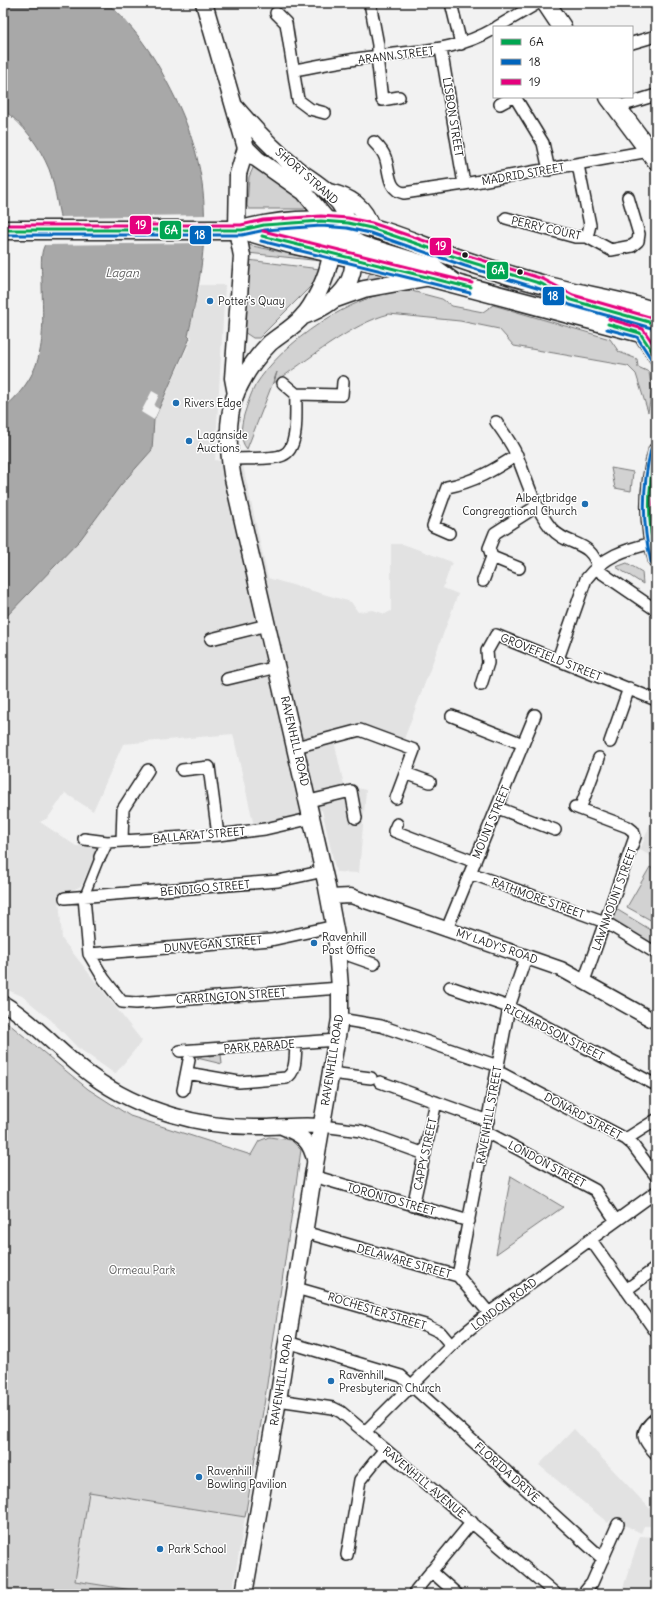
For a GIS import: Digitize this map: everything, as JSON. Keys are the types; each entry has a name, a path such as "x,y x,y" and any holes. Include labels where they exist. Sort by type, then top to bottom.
{"main road":[{"name":"SHORT STRAND","path":"204,3 246,148 257,159 304,192 317,206 326,221"},
{"path":"546,3 561,26"},
{"path":"613,102 653,154"},
{"name":"SHORT STRAND","path":"235,107 274,149 297,169 328,192 339,204 348,223 353,250"},
{"path":"236,394 234,378 236,324 242,256 239,230 238,174 246,148"},
{"path":"328,192 349,198 361,206 368,217 371,228"},
{"path":"239,230 264,225 326,221 348,223 371,228 467,261 542,284 656,312"},
{"path":"326,221 331,246"},
{"path":"326,221 353,250 431,277 648,335"},
{"path":"264,225 285,233 331,246"},
{"path":"3,231 239,230 353,250 434,267 459,285"},
{"name":"RAVENHILL ROAD","path":"304,316 315,299 326,276 331,246"},
{"name":"RAVENHILL ROAD","path":"244,1594 278,1400 314,1170 337,1040 340,1019 340,988 334,926 313,818 267,625 230,459 230,424 236,394 258,356 270,343 304,316 323,309 336,299 349,281 353,250"},
{"path":"336,299 364,289 431,277"},
{"path":"236,324 244,345 258,356"}],"street":[{"path":"370,3 378,45 378,66 382,100 399,97"},
{"path":"451,3 461,44"},
{"path":"499,26 538,3"},
{"path":"276,13 286,23 298,100 310,109 325,113"},
{"name":"ARANN STREET","path":"294,70 378,56 441,49 476,39 493,30"},
{"path":"633,43 656,36"},
{"name":"LISBON STREET","path":"441,49 464,184"},
{"path":"613,102 656,95"},
{"path":"500,104 512,98"},
{"path":"515,98 543,143 548,170"},
{"name":"MADRID STREET","path":"374,142 385,156 390,179 397,192 404,193 578,164 653,154"},
{"name":"PERRY COURT","path":"578,164 590,225 587,237"},
{"name":"PERRY COURT","path":"506,218 575,237 587,237 611,250 632,246 638,241 639,234 628,197"},
{"path":"542,284 571,300 656,324"},
{"path":"648,335 656,358"},
{"path":"283,383 296,394 342,395 343,382"},
{"path":"230,459 283,456 290,450 294,441 296,394"},
{"path":"496,422 517,455 537,506 552,530 586,549 596,559 599,571 656,610"},
{"path":"656,450 649,490 648,515 656,561"},
{"path":"449,533 433,526 447,487 471,481 491,473 517,455"},
{"path":"483,581 492,557 489,548 495,533 537,506"},
{"path":"558,659 586,579 598,565 608,558 652,543"},
{"path":"492,557 519,568"},
{"path":"210,639 267,625"},
{"name":"GROVEFIELD STREET","path":"481,685 488,664 487,651 496,635 656,700"},
{"path":"227,679 277,667"},
{"path":"610,742 629,688"},
{"name":"MOUNT STREET","path":"447,929 535,715"},
{"path":"452,716 523,744"},
{"path":"296,747 360,730 414,750 396,798"},
{"name":"LAWNMOUNT STREET","path":"584,980 635,836 633,831 628,827 578,808 599,758"},
{"path":"182,770 209,767 218,834"},
{"path":"122,840 123,808 148,770"},
{"path":"405,773 430,782"},
{"path":"309,801 351,791 356,818"},
{"path":"498,808 555,830"},
{"name":"BALLARAT STREET","path":"84,839 107,842 218,834 265,829 313,818"},
{"path":"397,824 394,831 475,862"},
{"path":"90,954 84,897 107,842"},
{"name":"BENDIGO STREET","path":"65,898 278,881 324,871"},
{"name":"RATHMORE STREET","path":"470,873 605,922 656,953"},
{"name":"MY LADY'S ROAD","path":"329,897 351,896 561,969 584,980 656,1022"},
{"name":"DUNVEGAN STREET","path":"90,954 271,940 334,926"},
{"path":"337,951 374,964"},
{"name":"CARRINGTON STREET","path":"90,954 104,979 122,1002 136,1004 340,988"},
{"name":"RAVENHILL STREET","path":"458,1276 509,1008 526,957"},
{"name":"RICHARDSON STREET","path":"450,987 509,1008 656,1085"},
{"path":"3,1003 31,1023 92,1076 135,1101 187,1118 230,1126 258,1127 299,1124 361,1131 425,1154"},
{"name":"DONARD STREET","path":"340,1019 381,1026 497,1069 626,1139 632,1144 656,1176"},
{"name":"PARK PARADE","path":"180,1051 337,1040"},
{"path":"187,1073 239,1082 286,1078 291,1075 296,1043"},
{"path":"184,1090 189,1060"},
{"path":"331,1073 376,1080 488,1121"},
{"name":"CAPPY STREET","path":"413,1206 436,1102"},
{"path":"626,1139 656,1120"},
{"path":"279,1126 294,1132 308,1142 312,1150 314,1170"},
{"name":"LONDON STREET","path":"486,1132 595,1190 616,1221"},
{"name":"TORONTO STREET","path":"314,1170 413,1206 469,1221"},
{"name":"LONDON ROAD","path":"365,1432 451,1345 489,1313 656,1192"},
{"name":"DELAWARE STREET","path":"304,1232 458,1276 489,1313"},
{"path":"590,1240 656,1332"},
{"path":"626,1290 656,1268"},
{"name":"ROCHESTER STREET","path":"296,1288 425,1325 440,1332 451,1345"},
{"name":"FLORIDA DRIVE","path":"287,1342 401,1376 603,1559"},
{"name":"RAVENHILL AVENUE","path":"278,1400 333,1408 341,1412 556,1594"},
{"path":"656,1418 647,1425 643,1435 656,1454"},
{"path":"347,1555 360,1480 385,1449"},
{"path":"416,1590 472,1522"},
{"path":"583,1594 592,1583 618,1524"},
{"path":"431,1572 457,1594"}],"shaded area":[{"path":"200,285 225,285 215,460 243,466 268,578 351,602 358,612 373,610 385,614 391,611 391,544 403,544 452,562 443,588 458,594 400,750 365,738 334,741 344,785 366,790 359,873 336,872 322,810 254,826 233,734 123,744 93,811 65,793 48,818 40,822 76,846 99,847 81,886 59,897 62,939 142,1041 115,1074 77,1047 51,1020 22,996 3,988 3,620 80,540 120,486 152,450 154,420 192,338 189,334"},
{"path":"656,809 656,859 640,850"},
{"path":"574,1429 655,1514 655,1526 644,1526 641,1533 612,1519 608,1523 539,1465"},
{"name":"Park School","path":"89,1491 245,1517 232,1594 157,1594 75,1581"},
{"path":"640,1536 656,1537 656,1594 621,1594"}],"green space":[{"path":"254,166 298,195 309,207 304,209 249,209 247,206 249,177"},
{"path":"248,245 319,260 321,261 248,253"},
{"path":"248,260 320,269 312,285 259,338 253,338 244,332 243,312 247,299 249,272"},
{"path":"370,272 391,274 393,276 366,282"},
{"path":"478,273 558,299 557,302 520,291"},
{"path":"404,289 442,299 452,306 483,312 493,305 610,339 619,352 637,359 638,367 649,372 652,391 648,412 636,374 628,366 514,346 499,329 460,321 389,314 360,325 345,334 274,383 277,372 247,449 244,445 242,437 242,428 244,415 250,397 255,386 267,369 282,353 300,337 341,311 383,293"},
{"path":"611,468 633,472 631,491 615,488"},
{"path":"627,563 642,572 643,584 616,567"},
{"path":"650,867 656,871 656,923 627,907"},
{"path":"616,909 656,933 656,948 612,921"},
{"name":"Ormeau Park","path":"3,1019 88,1089 130,1116 251,1155 259,1141 269,1137 291,1140 301,1150 264,1405 245,1517 89,1492 75,1581 157,1594 3,1594"},
{"path":"221,1054 222,1064 197,1058"},
{"path":"511,1176 563,1207 496,1254"}],"water":[{"name":"Lagan","path":"3,3 107,3 133,30 155,60 167,82 183,115 194,146 201,177 204,207 204,237 201,268 188,336 190,338 154,420 152,450 120,486 80,540 3,620 3,409 18,395 28,381 40,352 43,320 42,253 46,242 61,221 53,181 41,152 24,129 3,110"}],"pier":[{"path":"207,215 206,243 43,245 59,220 58,217"},
{"path":"152,391 159,395 154,406 159,409 154,420 141,412"}],"transit line":[{"name":"19","path":"3,225 241,225 263,220 321,216 348,218 372,223 543,279 573,295 656,319"},
{"name":"6A","path":"3,230 242,230 264,225 321,221 348,223 371,228 467,261 542,284 571,300 656,324"},
{"name":"18","path":"3,235 242,235 265,230 321,226 347,228 370,233 465,266 540,289 570,305 655,329"},
{"name":"19","path":"263,231 472,283"},
{"name":"6A","path":"262,236 471,288"},
{"name":"18","path":"261,241 470,293"},
{"name":"19","path":"609,319 643,329 656,348"},
{"name":"6A","path":"608,324 640,333 656,357"},
{"name":"18","path":"607,329 637,337 652,360"},
{"name":"18","path":"651,449 646,477 644,506 646,534 651,562"},
{"name":"6A","path":"656,450 651,478 649,506 651,533 656,561"},
{"name":"19","path":"656,475 654,506 656,537"}],"place":[{"name":"Potter's Quay","path":"210,301"},
{"name":"Rivers Edge","path":"176,403"},
{"name":"Laganside Auctions","path":"189,441"},
{"name":"Albertbridge Congregational Church","path":"585,504"},
{"name":"Ravenhill Post Office","path":"314,943"},
{"name":"Ravenhill Presbyterian Church","path":"331,1381"},
{"name":"Ravenhill Bowling Pavilion","path":"199,1477"},
{"name":"Park School","path":"160,1549"}]}
